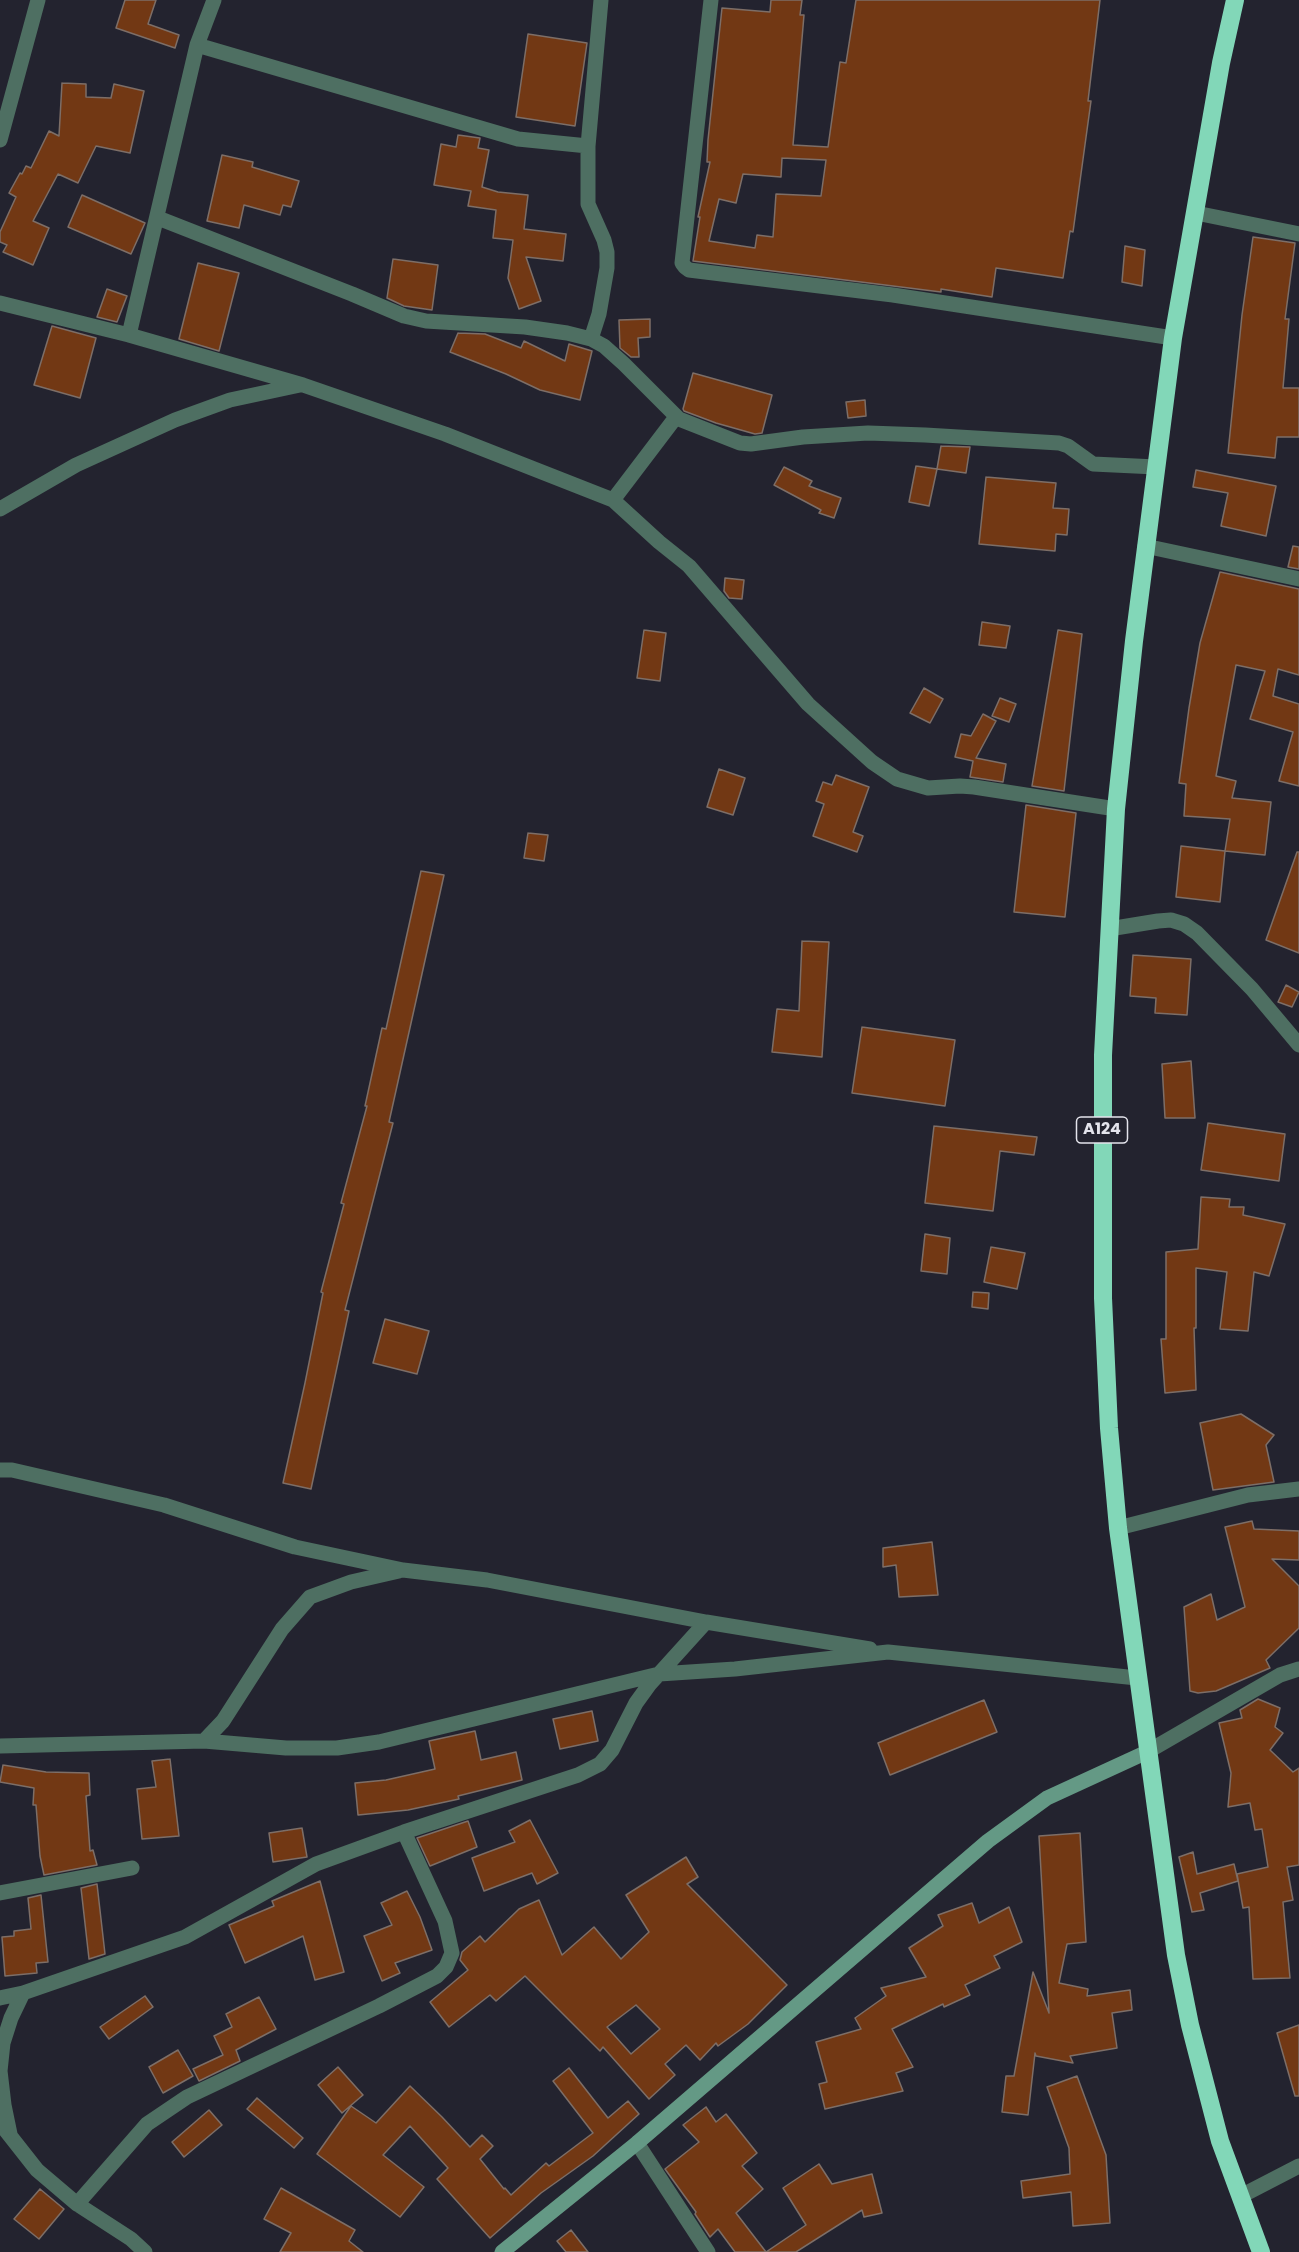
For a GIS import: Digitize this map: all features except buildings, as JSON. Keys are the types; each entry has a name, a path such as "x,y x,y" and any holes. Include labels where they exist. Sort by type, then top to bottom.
{"highway":[{"name":"A124","path":"1235,0 1221,63 1173,338 1145,546 1116,809 1103,1055 1103,1298 1109,1428 1118,1528 1176,1955 1190,2025 1220,2141 1261,2252"}],"street":[{"path":"0,140 38,0"},
{"path":"129,335 197,45 214,0"},
{"path":"591,339 599,314 607,268 604,240 588,204 588,146 601,0"},
{"path":"711,0 682,263 689,270 893,295 1173,338"},
{"path":"197,45 518,139 588,146"},
{"path":"1196,213 1299,234"},
{"path":"158,218 404,316 426,321 525,327 591,339 624,364 676,417 740,443 751,444 803,436 868,433 936,435 1059,443 1068,446 1093,464 1156,467"},
{"path":"0,303 129,335 303,385 446,434 613,500 658,542 689,566 808,704 872,762 897,779 928,788 974,787 1116,809"},
{"path":"0,509 76,465 175,420 230,400 303,385"},
{"path":"613,500 676,417"},
{"path":"1145,546 1299,579"},
{"path":"1109,929 1170,920 1184,924 1197,933 1252,989 1299,1045"},
{"path":"0,1470 12,1470 164,1504 295,1547 403,1570 487,1580 706,1622 888,1652 1137,1678"},
{"path":"1118,1528 1248,1495 1299,1489"},
{"path":"204,1741 223,1721 282,1629 310,1597 351,1582 403,1570"},
{"path":"0,1998 23,1993 185,1938 316,1864 404,1832 578,1775 600,1764 612,1750 636,1702 706,1622"},
{"path":"0,1746 204,1741 286,1748 337,1748 379,1742 659,1674 735,1669 888,1652"},
{"path":"502,2252 637,2144 988,1841 1047,1798 1147,1752 1280,1674 1299,1669"},
{"path":"77,2204 147,2124 188,2097 379,2006 437,1976 446,1967 452,1953 445,1921 404,1832"},
{"path":"0,1893 132,1868"},
{"path":"10,2136 3,2105 0,2071 3,2043 11,2018 23,1993"},
{"path":"0,2123 37,2170 77,2204 130,2239 145,2252"},
{"path":"637,2144 708,2252"},
{"path":"1241,2196 1299,2166"}]}
